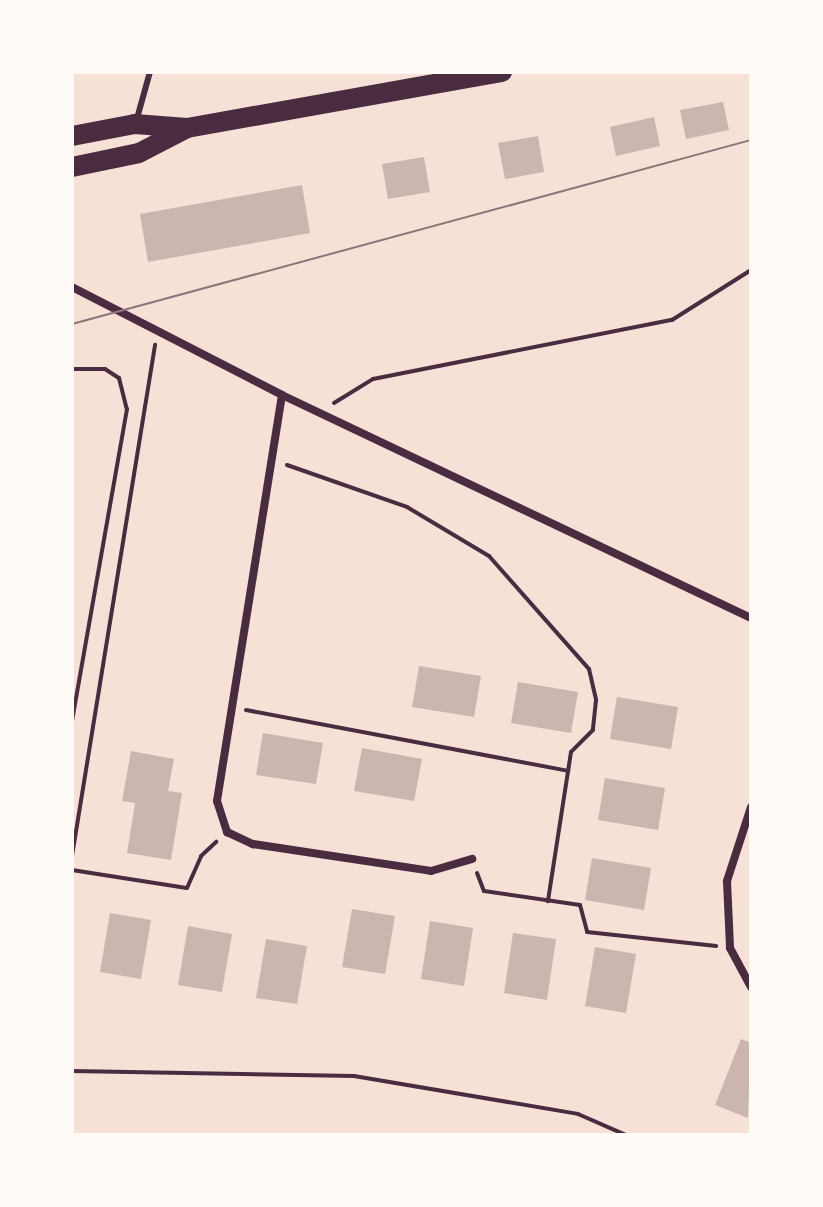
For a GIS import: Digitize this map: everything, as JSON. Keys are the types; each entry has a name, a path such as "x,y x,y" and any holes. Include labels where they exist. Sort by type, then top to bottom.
{"main road":[{"path":"72,136 135,124 187,128 502,72"},
{"path":"72,167 139,153 187,128"}],"street":[{"path":"72,287 157,334 282,395 751,618"},
{"path":"282,395 217,801 227,832 253,844 431,871 472,859"},
{"path":"751,807 727,881 730,948 751,987"}],"lane":[{"path":"135,124 150,72"}],"path":[{"path":"318,412 373,379 672,320 751,270"},
{"path":"72,856 157,334"},
{"path":"72,369 105,369 119,378 127,409 72,722"},
{"path":"271,460 407,507 489,556 589,669 596,700 593,730 571,752 548,901"},
{"path":"232,707 568,771"},
{"path":"72,870 187,888 201,856 227,832"},
{"path":"472,859 484,891 580,905 587,932 642,941 671,937 730,948"},
{"path":"72,1071 354,1076 578,1114 626,1135"}],"building":[{"path":"723,102 729,130 686,139 680,110"},
{"path":"654,117 660,146 616,156 610,127"},
{"path":"538,136 544,172 505,179 498,143"},
{"path":"424,157 430,192 388,199 382,164"},
{"path":"302,185 310,233 148,262 140,214"},
{"path":"419,666 481,676 474,717 412,707"},
{"path":"518,682 578,692 571,733 511,723"},
{"path":"617,697 678,707 671,749 610,739"},
{"path":"263,733 323,743 316,784 256,775"},
{"path":"362,748 422,759 414,801 354,791"},
{"path":"131,751 174,759 168,791 182,793 171,860 127,853 135,803 122,801"},
{"path":"605,778 665,788 658,830 598,820"},
{"path":"592,858 651,868 644,910 585,900"},
{"path":"352,909 395,916 385,974 342,967"},
{"path":"110,913 151,920 141,979 100,972"},
{"path":"430,921 473,928 464,986 421,979"},
{"path":"188,926 232,934 222,992 178,985"},
{"path":"513,933 556,939 547,1000 504,993"},
{"path":"266,939 307,946 297,1004 256,998"},
{"path":"595,947 636,954 626,1013 585,1006"},
{"path":"741,1039 751,1043 748,1118 715,1105"}],"tram line":[{"path":"72,324 751,140"}]}
